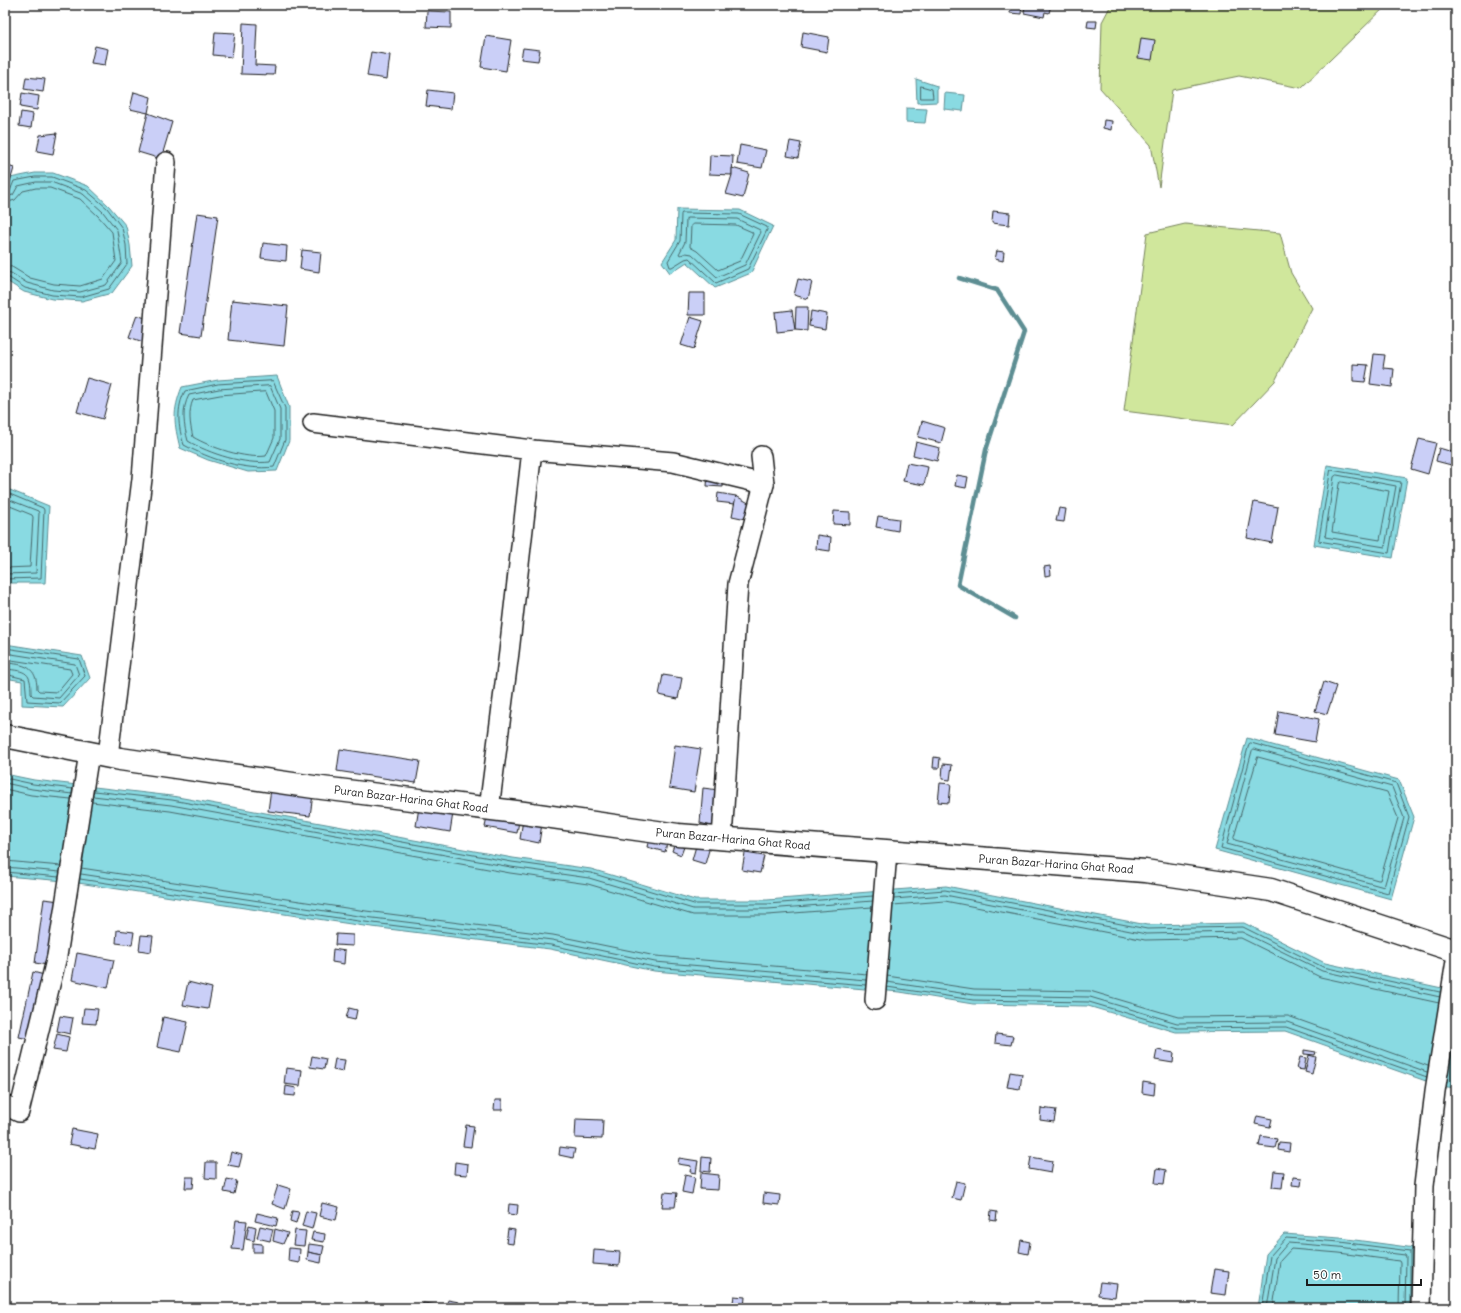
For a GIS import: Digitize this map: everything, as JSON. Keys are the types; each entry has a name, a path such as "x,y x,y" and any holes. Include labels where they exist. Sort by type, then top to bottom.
{"main road":[{"name":"Puran Bazar-Harina Ghat Road","path":"5,736 98,754 314,787 678,835 1146,871 1271,890 1456,951"}],"street":[{"path":"5,1105 19,1112 57,956 98,754 142,478 166,162"},
{"path":"313,424 532,450 673,462 764,484"},
{"path":"489,809 532,450"},
{"path":"722,839 738,584 764,484 761,456"},
{"path":"875,1000 887,852"},
{"path":"1421,1308 1424,1186 1435,1091 1456,961"}],"green space":[{"path":"1111,5 1387,5 1301,88 1239,76 1172,90 1159,187 1151,145 1100,88 1102,22"},
{"path":"1185,224 1280,233 1291,273 1312,308 1275,381 1233,425 1124,411 1147,233"}],"water":[{"path":"916,79 937,86 937,102 917,103"},
{"path":"945,93 965,95 963,111 944,109"},
{"path":"906,108 927,109 925,123 906,122"},
{"path":"35,173 53,173 88,186 109,206 126,226 132,266 112,293 82,301 52,299 24,292 5,280 5,191 9,185 10,178"},
{"path":"677,209 740,210 773,226 751,273 715,288 687,262 670,273 662,262 676,240"},
{"path":"277,376 289,407 289,441 277,471 248,472 208,460 180,448 175,424 175,411 182,387 218,380"},
{"path":"1327,465 1407,478 1393,558 1314,545"},
{"path":"5,488 49,506 45,583 5,583"},
{"path":"5,644 82,656 90,678 63,707 22,705 22,681 5,678"},
{"path":"1247,738 1399,780 1414,817 1391,899 1215,850"},
{"path":"5,774 34,780 172,796 513,858 591,869 695,900 767,900 946,886 1147,925 1244,923 1325,963 1456,991 1456,1088 1440,1086 1285,1031 1176,1032 1088,1006 973,1004 900,992 654,971 550,949 364,926 65,881 5,876"},
{"path":"1284,1234 1340,1238 1415,1248 1414,1308 1258,1308 1266,1254"}],"building":[{"path":"1011,5 1022,5 1021,14 1010,13"},
{"path":"1025,5 1051,5 1049,13 1045,12 1044,17 1024,13"},
{"path":"427,11 451,12 451,28 426,27"},
{"path":"1088,21 1097,21 1096,28 1087,27"},
{"path":"243,23 257,24 255,65 275,66 274,75 241,74"},
{"path":"215,32 235,33 232,57 213,55"},
{"path":"803,32 829,37 827,52 801,47"},
{"path":"486,36 511,40 506,71 481,67"},
{"path":"1141,38 1155,40 1152,60 1138,58"},
{"path":"95,46 108,49 105,65 91,63"},
{"path":"523,48 540,50 538,61 521,59"},
{"path":"371,52 390,55 387,79 367,76"},
{"path":"26,77 45,79 43,92 24,89"},
{"path":"428,90 453,93 451,109 426,106"},
{"path":"134,92 151,97 148,113 130,109"},
{"path":"22,93 39,96 37,110 20,107"},
{"path":"21,112 33,114 31,128 19,126"},
{"path":"148,113 172,122 161,159 138,152"},
{"path":"1104,120 1112,121 1111,130 1103,128"},
{"path":"57,133 53,154 37,151 40,135"},
{"path":"790,141 801,143 798,158 787,156"},
{"path":"740,145 766,150 762,168 737,164"},
{"path":"710,155 733,156 732,175 709,174"},
{"path":"5,165 14,168 9,185 5,183"},
{"path":"732,168 749,173 743,198 726,194 732,175"},
{"path":"993,211 1010,213 1009,225 992,223"},
{"path":"197,213 218,216 201,336 180,333"},
{"path":"263,243 287,246 286,261 261,258"},
{"path":"302,250 321,252 319,272 300,269"},
{"path":"997,251 1004,252 1003,261 995,259"},
{"path":"798,279 812,282 808,299 794,295"},
{"path":"689,293 705,293 705,315 688,315"},
{"path":"232,300 288,306 284,346 228,340"},
{"path":"796,307 808,307 807,331 795,330"},
{"path":"792,310 795,330 777,332 775,312"},
{"path":"811,311 827,314 825,329 809,326"},
{"path":"137,315 153,321 146,343 129,337"},
{"path":"690,317 703,321 694,349 681,345"},
{"path":"1374,354 1385,355 1383,368 1394,369 1392,387 1370,384"},
{"path":"1353,364 1368,365 1365,382 1353,381"},
{"path":"87,378 112,385 103,419 77,412"},
{"path":"922,421 945,428 941,443 918,437"},
{"path":"1419,439 1436,443 1428,474 1411,469"},
{"path":"916,442 940,448 937,461 913,455"},
{"path":"1439,448 1456,453 1455,466 1436,461"},
{"path":"907,463 928,467 924,485 903,481"},
{"path":"708,474 724,475 723,487 707,486"},
{"path":"957,475 968,477 966,488 955,486"},
{"path":"718,493 736,496 735,504 717,502"},
{"path":"736,496 754,506 751,520 732,516"},
{"path":"1254,502 1278,507 1272,543 1247,538"},
{"path":"1059,508 1066,509 1064,522 1056,521"},
{"path":"834,511 850,512 850,525 833,524"},
{"path":"878,516 899,519 898,531 876,527"},
{"path":"817,535 831,537 830,551 816,549"},
{"path":"1050,566 1051,575 1045,576 1044,567"},
{"path":"663,675 682,678 678,699 659,695"},
{"path":"1324,682 1336,686 1327,714 1315,711"},
{"path":"1279,711 1319,719 1315,742 1275,735"},
{"path":"675,745 701,749 694,792 669,788"},
{"path":"340,749 420,761 416,783 337,771"},
{"path":"934,757 940,758 939,768 933,768"},
{"path":"943,764 952,765 950,780 942,779"},
{"path":"272,781 314,787 310,816 268,811"},
{"path":"940,783 951,784 949,803 938,802"},
{"path":"703,788 727,791 719,828 700,823"},
{"path":"420,801 454,807 450,832 416,826"},
{"path":"489,809 520,815 517,833 485,827"},
{"path":"524,813 543,817 539,843 520,839"},
{"path":"650,834 668,838 665,852 647,847"},
{"path":"678,835 687,839 681,855 672,851"},
{"path":"698,839 711,843 705,864 692,860"},
{"path":"745,853 764,856 760,873 742,870"},
{"path":"44,899 68,902 60,967 35,963"},
{"path":"117,930 134,932 132,945 116,943"},
{"path":"336,934 353,935 353,946 335,945"},
{"path":"141,935 153,936 151,952 139,950"},
{"path":"333,949 345,951 344,964 332,962"},
{"path":"77,953 114,960 108,988 72,980"},
{"path":"33,972 48,976 34,1040 19,1037"},
{"path":"188,982 212,988 208,1009 183,1005"},
{"path":"84,1008 98,1009 96,1024 82,1023"},
{"path":"349,1008 357,1010 355,1020 346,1018"},
{"path":"60,1016 73,1018 70,1034 57,1031"},
{"path":"163,1017 188,1022 181,1052 157,1047"},
{"path":"57,1034 69,1037 66,1052 53,1050"},
{"path":"996,1034 1013,1036 1011,1045 995,1043"},
{"path":"1157,1050 1174,1053 1173,1063 1155,1060"},
{"path":"1304,1050 1316,1052 1315,1055 1304,1054"},
{"path":"1309,1055 1316,1057 1312,1074 1305,1072"},
{"path":"312,1056 326,1059 324,1069 310,1067"},
{"path":"1300,1057 1306,1058 1304,1070 1297,1069"},
{"path":"335,1059 345,1060 343,1072 333,1070"},
{"path":"286,1068 302,1070 300,1086 284,1084"},
{"path":"1010,1072 1022,1074 1020,1089 1007,1087"},
{"path":"1143,1082 1155,1084 1154,1095 1142,1093"},
{"path":"286,1086 296,1088 295,1096 285,1095"},
{"path":"495,1100 502,1100 502,1110 494,1110"},
{"path":"1041,1108 1056,1110 1054,1122 1040,1120"},
{"path":"1257,1116 1272,1119 1270,1127 1255,1124"},
{"path":"576,1119 603,1120 602,1139 575,1138"},
{"path":"466,1125 474,1126 471,1147 463,1146"},
{"path":"72,1129 98,1134 95,1149 69,1144"},
{"path":"1261,1136 1277,1139 1275,1148 1259,1146"},
{"path":"1279,1142 1290,1143 1289,1152 1278,1150"},
{"path":"560,1147 575,1149 573,1158 559,1155"},
{"path":"231,1152 242,1155 239,1167 228,1165"},
{"path":"702,1157 711,1158 710,1172 701,1171"},
{"path":"1031,1157 1053,1161 1051,1173 1029,1169"},
{"path":"679,1158 698,1161 696,1173 690,1172 691,1166 678,1164"},
{"path":"206,1162 216,1162 216,1179 205,1178"},
{"path":"455,1162 468,1164 467,1175 454,1174"},
{"path":"1157,1168 1166,1170 1164,1184 1155,1183"},
{"path":"1274,1171 1284,1172 1282,1188 1272,1187"},
{"path":"701,1173 719,1175 718,1190 700,1189"},
{"path":"685,1175 695,1177 692,1194 682,1192"},
{"path":"186,1177 194,1177 193,1188 185,1188"},
{"path":"1293,1177 1302,1178 1301,1186 1292,1185"},
{"path":"227,1179 237,1181 234,1194 224,1192"},
{"path":"956,1181 965,1183 961,1200 952,1198"},
{"path":"278,1185 291,1189 285,1209 272,1204"},
{"path":"664,1192 677,1193 675,1207 662,1207"},
{"path":"764,1193 780,1195 779,1205 763,1203"},
{"path":"322,1203 339,1207 336,1220 319,1216"},
{"path":"509,1204 518,1205 517,1215 508,1214"},
{"path":"292,1211 299,1212 296,1223 290,1221"},
{"path":"306,1211 316,1213 312,1229 302,1226"},
{"path":"991,1211 997,1212 996,1221 990,1220"},
{"path":"257,1213 278,1218 276,1226 255,1221"},
{"path":"236,1220 247,1221 243,1250 232,1249"},
{"path":"249,1225 256,1227 254,1241 246,1239"},
{"path":"260,1226 273,1229 270,1241 257,1238"},
{"path":"275,1229 288,1233 283,1244 273,1241"},
{"path":"508,1229 515,1230 513,1244 506,1243"},
{"path":"295,1230 306,1231 304,1246 293,1245"},
{"path":"313,1232 325,1234 324,1242 311,1240"},
{"path":"1021,1240 1030,1242 1028,1254 1019,1252"},
{"path":"253,1243 262,1244 262,1252 253,1252"},
{"path":"309,1244 324,1246 322,1255 308,1252"},
{"path":"289,1248 300,1249 299,1263 288,1261"},
{"path":"594,1250 620,1252 619,1266 593,1264"},
{"path":"308,1252 322,1255 321,1263 307,1260"},
{"path":"1214,1269 1229,1271 1226,1295 1210,1293"},
{"path":"1100,1282 1117,1284 1115,1297 1098,1295"},
{"path":"734,1296 745,1297 744,1308 732,1308"},
{"path":"448,1300 459,1302 458,1308 446,1308"},
{"path":"423,1303 439,1305 439,1308 422,1308"}],"waterway":[{"path":"959,278 997,290 1024,332 986,450 958,585 1015,618"}]}
